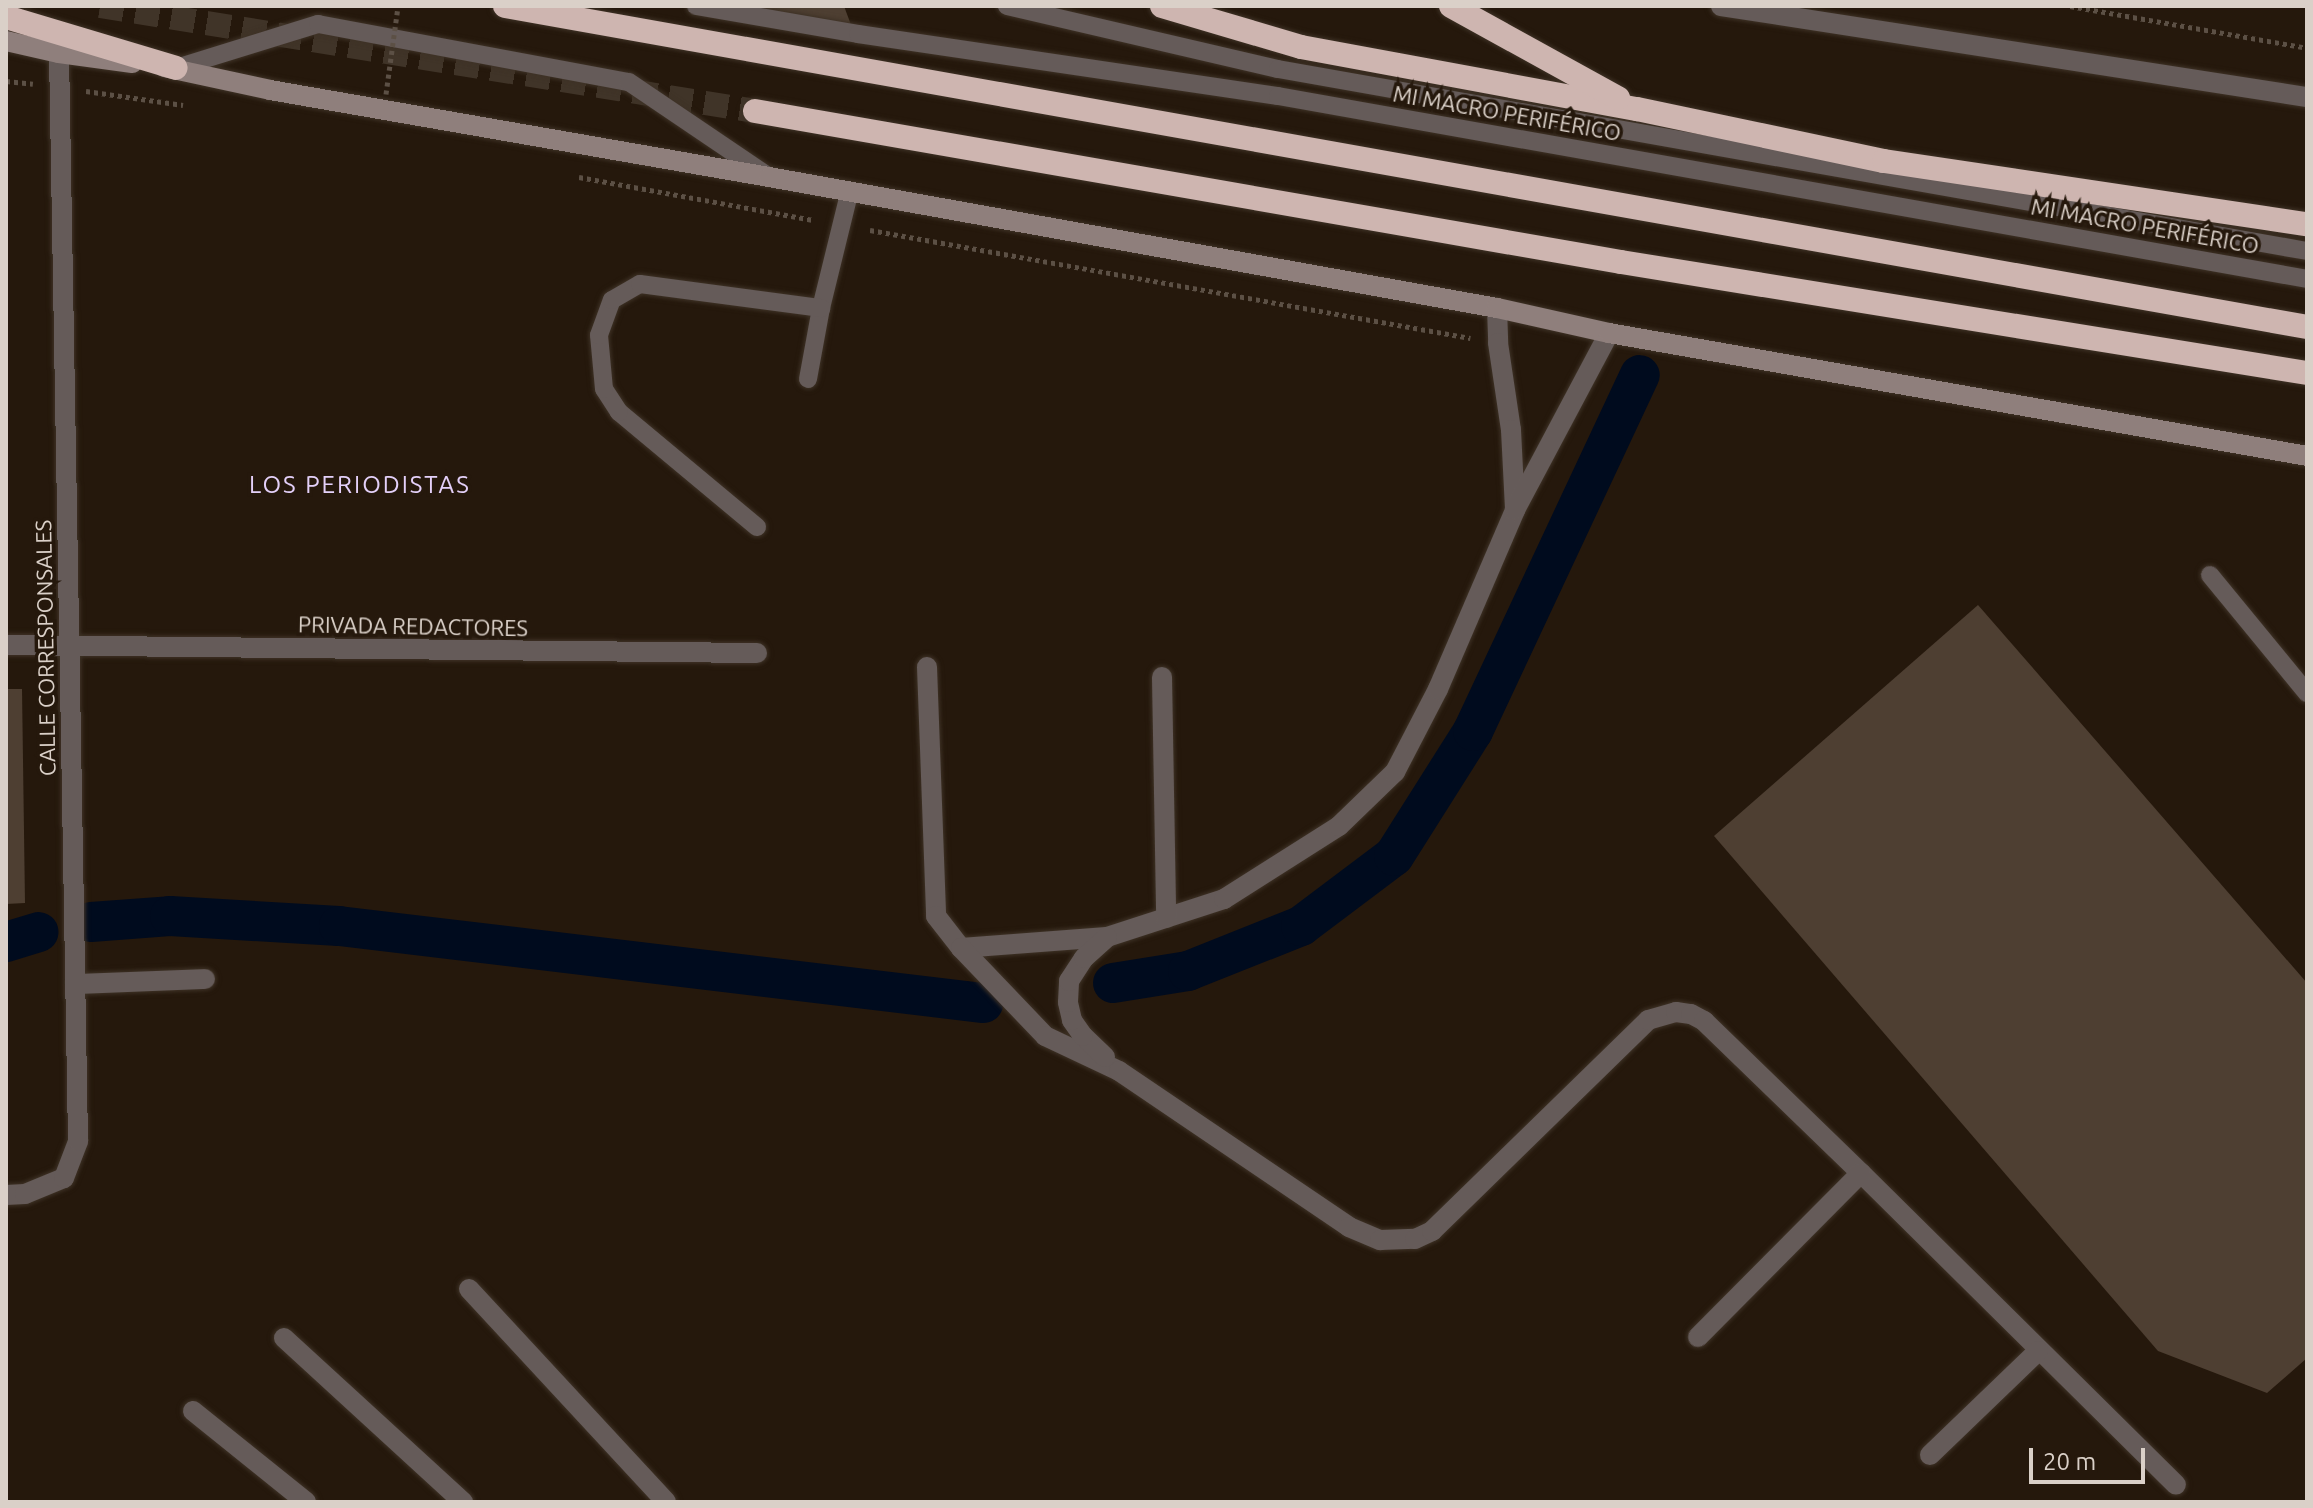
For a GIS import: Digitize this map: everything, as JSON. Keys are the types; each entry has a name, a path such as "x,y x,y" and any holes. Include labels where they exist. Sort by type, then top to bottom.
{"highway":[{"path":"505,6 2307,327"},
{"path":"1162,6 1301,47 1637,109 1884,161 2307,224"},
{"path":"1451,6 1637,109"},
{"path":"6,17 176,68"},
{"path":"755,111 1621,262 2307,373"}],"street":[{"path":"1721,6 2307,97"},
{"path":"6,41 59,53 176,68 270,90 769,177 849,194 1497,308 1609,333 2307,456"},
{"name":"CALLE CORRESPONSALES","path":"6,1195 25,1194 64,1178 78,1141 59,53"},
{"path":"1497,308 1498,343 1511,430 1515,510"},
{"path":"961,948 1107,937 1224,899 1310,847 1366,802 1395,772 1433,701 1515,510 1609,333"},
{"name":"PRIVADA REDACTORES","path":"6,645 757,653"},
{"path":"927,667 936,916 961,948 1045,1036 1119,1071 1349,1227 1380,1240 1396,1242 1415,1239 1447,1219 1648,1020 1676,1012 1704,1021 2176,1485"},
{"path":"1162,677 1166,918"},
{"path":"1107,937 1084,958 1069,981 1068,1002 1072,1020 1083,1036 1119,1071"},
{"path":"75,984 205,979"},
{"path":"1698,1337 1861,1173"},
{"path":"469,1289 666,1502"},
{"path":"284,1338 463,1502"},
{"path":"1930,1455 2038,1351"},
{"path":"193,1411 306,1502"}],"lane":[{"name":"MI MACRO PERIFÉRICO","path":"696,6 873,36 1278,96 2307,279"},
{"name":"MI MACRO PERIFÉRICO","path":"1007,6 1278,69 2307,251"},
{"path":"176,68 318,24 629,82 769,177"},
{"path":"808,379 821,308 849,194"},
{"path":"757,527 619,412 604,389 599,335 612,300 640,284 821,308"},
{"path":"2210,575 2307,693"}],"path":[{"path":"386,94 398,6"},
{"path":"2070,6 2307,48"},
{"path":"6,81 193,107"},
{"path":"575,177 1498,343"}],"building":[{"path":"844,6 851,25 757,8"},
{"path":"1978,605 2307,983 2307,1358 2267,1393 2158,1351 1714,836"},
{"path":"6,689 22,689 25,903 6,904"}],"waterway":[{"path":"1113,983 1188,971 1301,926 1394,856 1473,731 1640,375"},
{"path":"91,922 170,916 339,926 983,1003"},
{"path":"6,942 39,932"}],"tunnel":[{"path":"100,6 755,111"}],"district":[{"name":"LOS PERIODISTAS","path":"360,485"}]}
